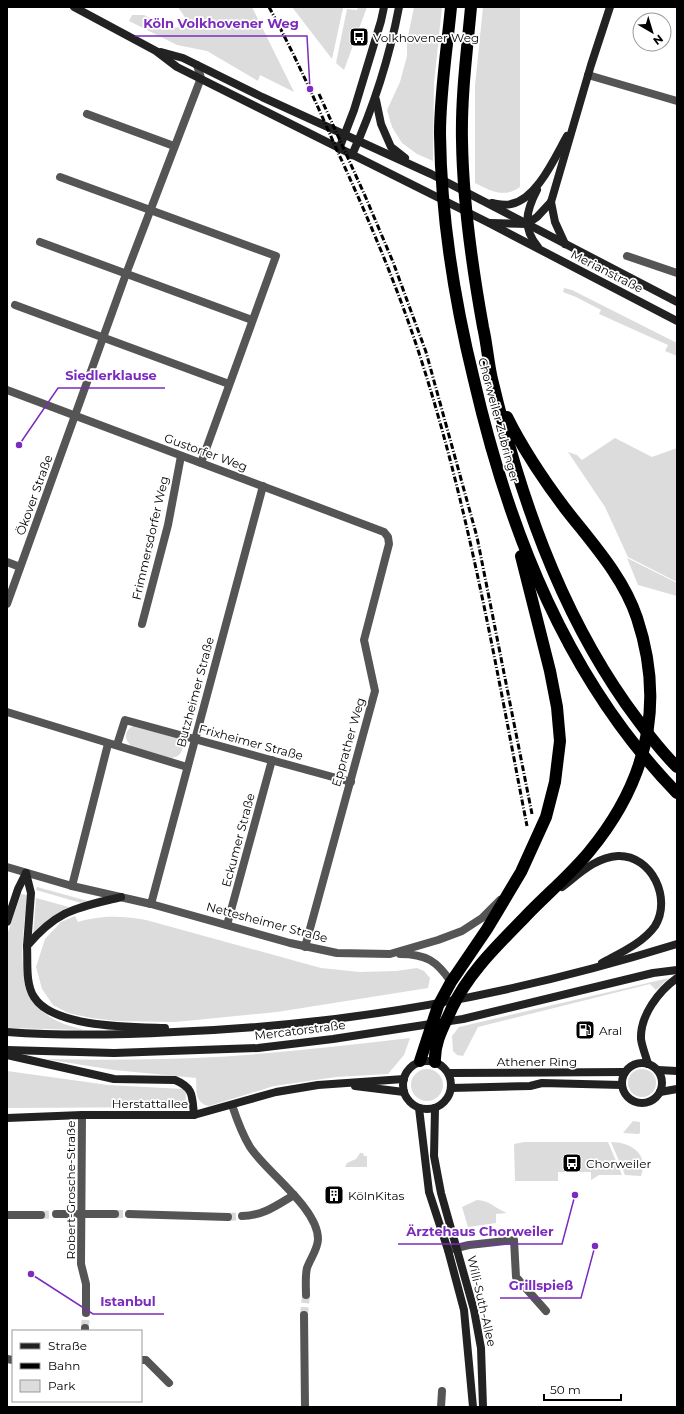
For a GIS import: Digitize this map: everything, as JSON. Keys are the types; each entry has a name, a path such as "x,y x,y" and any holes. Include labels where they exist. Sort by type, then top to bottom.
{"highway":[{"name":"Chorweiler Zubringer","path":"451,7 440,132 442,199 451,272 465,343 485,425 509,506 535,573 581,668 603,703 628,736 677,793"},
{"name":"Chorweiler Zubringer","path":"471,7 462,141 474,276 492,377 508,439 531,514 553,571 574,617 618,693 640,724 677,767"},
{"path":"435,1062 434,1050 439,1036 457,997 473,972 522,920 589,853 616,816 636,777 647,740 651,697 646,650 631,601 618,577 562,504 528,454 507,418 492,377"},
{"path":"420,1061 438,1006 451,982 487,929 521,872 546,817 555,782 560,741 557,707 550,671 509,506"}],"street":[{"path":"74,7 156,51 177,67 487,222 527,224 551,202"},
{"path":"339,149 354,110 382,21 384,7"},
{"path":"352,155 376,100 390,51 399,7"},
{"path":"565,244 555,222 551,202 588,75 610,7"},
{"path":"156,51 183,58 415,166 527,224"},
{"path":"197,65 201,78"},
{"path":"588,75 677,101"},
{"name":"Ökover Straße","path":"7,604 126,274 201,78"},
{"path":"376,100 381,124 391,147 415,166"},
{"path":"87,114 174,146"},
{"path":"541,251 531,239 527,224 528,208 541,180 573,126"},
{"path":"60,177 151,209 276,256 200,463"},
{"path":"485,201 510,205 521,201 530,194 541,180"},
{"name":"Merianstraße","path":"487,222 677,321"},
{"name":"Merianstraße","path":"527,224 677,302"},
{"path":"40,242 252,320"},
{"path":"628,256 677,273"},
{"path":"15,305 229,384"},
{"name":"Gustorfer Weg","path":"7,390 384,532 388,537 389,544"},
{"name":"Frimmersdorfer Weg","path":"142,624 168,525 181,456"},
{"name":"Butzheimer Straße","path":"151,904 263,486"},
{"name":"Epprather Weg","path":"305,947 345,796 351,782 375,691 364,640 389,544"},
{"path":"7,562 20,567"},
{"path":"7,712 187,767"},
{"name":"Frixheimer Straße","path":"117,745 125,720 351,782"},
{"path":"72,886 108,744"},
{"name":"Eckumer Straße","path":"227,925 272,760"},
{"path":"522,920 595,862 618,856 638,861 652,874 660,889 662,909 655,926 643,939 588,971"},
{"name":"Nettesheimer Straße","path":"7,868 72,886 151,904 305,947 337,953 390,954 438,940 462,931 482,918 499,902 521,872"},
{"path":"7,922 18,889 26,873"},
{"path":"26,873 31,893 27,946 28,980 34,997 49,1011 70,1019 102,1026 223,1030"},
{"path":"27,946 43,928 59,916 79,907 121,897"},
{"path":"588,971 677,944"},
{"path":"390,954 416,954 433,961 451,982"},
{"name":"Mercatorstraße","path":"7,1050 114,1053 258,1048 410,1028 463,1019 653,973 677,970"},
{"name":"Mercatorstraße","path":"7,1032 112,1035 223,1030 331,1021 420,1008 472,998 588,971"},
{"path":"677,978 669,984 654,1002 642,1027 641,1039 648,1064 658,1070 677,1071"},
{"path":"7,1055 114,1079 175,1080 183,1083 191,1091 194,1115"},
{"path":"420,1061 435,1062 445,1068 449,1073 452,1088 446,1100 435,1108 420,1108 407,1099 404,1092 404,1079 411,1066 420,1061"},
{"name":"Athener Ring","path":"449,1073 625,1072 636,1064 648,1064"},
{"path":"625,1072 622,1085 627,1097 638,1103 647,1103 655,1099 660,1092 662,1081 658,1070"},
{"name":"Herstattallee","path":"7,1118 82,1115 194,1115 276,1092 318,1085 404,1079"},
{"name":"Athener Ring","path":"452,1088 530,1086 542,1083 622,1085"},
{"name":"Herstattallee","path":"338,1084 404,1092"},
{"path":"660,1092 677,1089"},
{"path":"232,1105 239,1126 251,1148 294,1195 312,1221 318,1240 307,1268 306,1295"},
{"name":"Willi-Suth-Allee","path":"420,1108 429,1192 448,1250 464,1310 473,1407"},
{"name":"Willi-Suth-Allee","path":"435,1108 436,1163 441,1193 458,1248 474,1310 481,1348 483,1407"},
{"name":"Robert-Grosche-Straße","path":"82,1115 81,1264 86,1284 86,1313"},
{"path":"242,1216 264,1212 294,1195"},
{"path":"56,1214 115,1214"},
{"path":"130,1214 228,1216"},
{"path":"7,1215 41,1215"},
{"path":"448,1250 469,1245 514,1240 516,1278 546,1311"},
{"path":"304,1315 305,1407"},
{"path":"142,1360 146,1360 169,1383"},
{"path":"441,1407 442,1391"}],"green space":[{"path":"178,7 252,7 294,92 260,75 258,81 207,51 177,45 129,21 132,15 144,15 167,27 192,28"},
{"path":"292,7 343,8 332,59"},
{"path":"358,7 367,7 344,70 336,63 347,9 357,10"},
{"path":"414,7 442,7 434,83 433,161 417,154 402,143 392,127 387,110 400,82 407,56 407,41"},
{"path":"483,7 520,7 520,187 514,191 502,193 491,191 475,183 475,86"},
{"path":"564,288 572,290 677,343 677,356 665,351 668,345 599,314 601,310 563,292"},
{"path":"615,438 652,457 677,448 677,582 628,557 605,507 568,452 577,455 582,460"},
{"path":"627,558 677,583 677,596 638,585"},
{"path":"133,726 179,739 182,746 180,754 171,758 131,746 127,741 126,735 128,730"},
{"path":"37,887 88,901 81,903 36,890"},
{"path":"21,894 27,895 23,966 26,982 32,998 42,1011 57,1021 84,1030 7,1028 7,935"},
{"path":"36,898 69,907 53,916 33,936"},
{"path":"75,916 78,922 96,918 112,917 146,920 321,968 360,972 396,971 417,968 424,971 430,978 428,988 277,1012 175,1022 117,1021 91,1018 68,1013 53,1005 42,989 36,967 45,939 61,922"},
{"path":"669,978 656,990 650,984 478,1027 463,1056 457,1055 453,1051 452,1036 459,1027"},
{"path":"410,1038 404,1055 388,1074 336,1077 274,1086 209,1106 201,1102 197,1095 196,1078 114,1070 45,1059 101,1060 222,1057"},
{"path":"424,1069 430,1069 440,1076 443,1085 442,1091 436,1098 430,1101 424,1101 414,1094 411,1088 411,1082 418,1072"},
{"path":"642,1069 652,1073 656,1083 652,1093 642,1097 632,1093 628,1083 632,1073"},
{"path":"7,1071 108,1085 183,1089 186,1093 185,1107 7,1108"},
{"path":"633,1121 640,1122 640,1133 623,1133"},
{"path":"524,1142 608,1142 622,1175 599,1175 591,1180 591,1172 558,1172 558,1181 515,1181 514,1144"},
{"path":"611,1142 625,1144 636,1151 642,1161 643,1168 641,1176 625,1175"},
{"path":"360,1153 367,1156 367,1167 345,1167 347,1163 356,1159"},
{"path":"477,1200 485,1201 507,1213 496,1214 496,1223 468,1227 462,1207"}],"tunnel":[{"path":"41,1215 56,1214"},
{"path":"115,1214 129,1214"},
{"path":"228,1217 242,1216"},
{"path":"304,1315 306,1295"},
{"path":"85,1328 86,1313"}],"railway":[{"path":"269,7 304,77 359,198 391,275 419,353 437,411 467,528 527,826"},
{"path":"319,94 393,262 426,352 477,537 532,814"}],"place":[{"name":"Volkhovener Weg","path":"359,37"},
{"name":"Köln Volkhovener Weg","path":"310,89"},
{"name":"Siedlerklause","path":"19,445"},
{"name":"Aral","path":"585,1030"},
{"name":"Chorweiler","path":"572,1163"},
{"name":"KölnKitas","path":"334,1195"},
{"name":"Ärztehaus Chorweiler","path":"575,1195"},
{"name":"Grillspieß","path":"595,1246"},
{"name":"Istanbul","path":"31,1274"}]}
